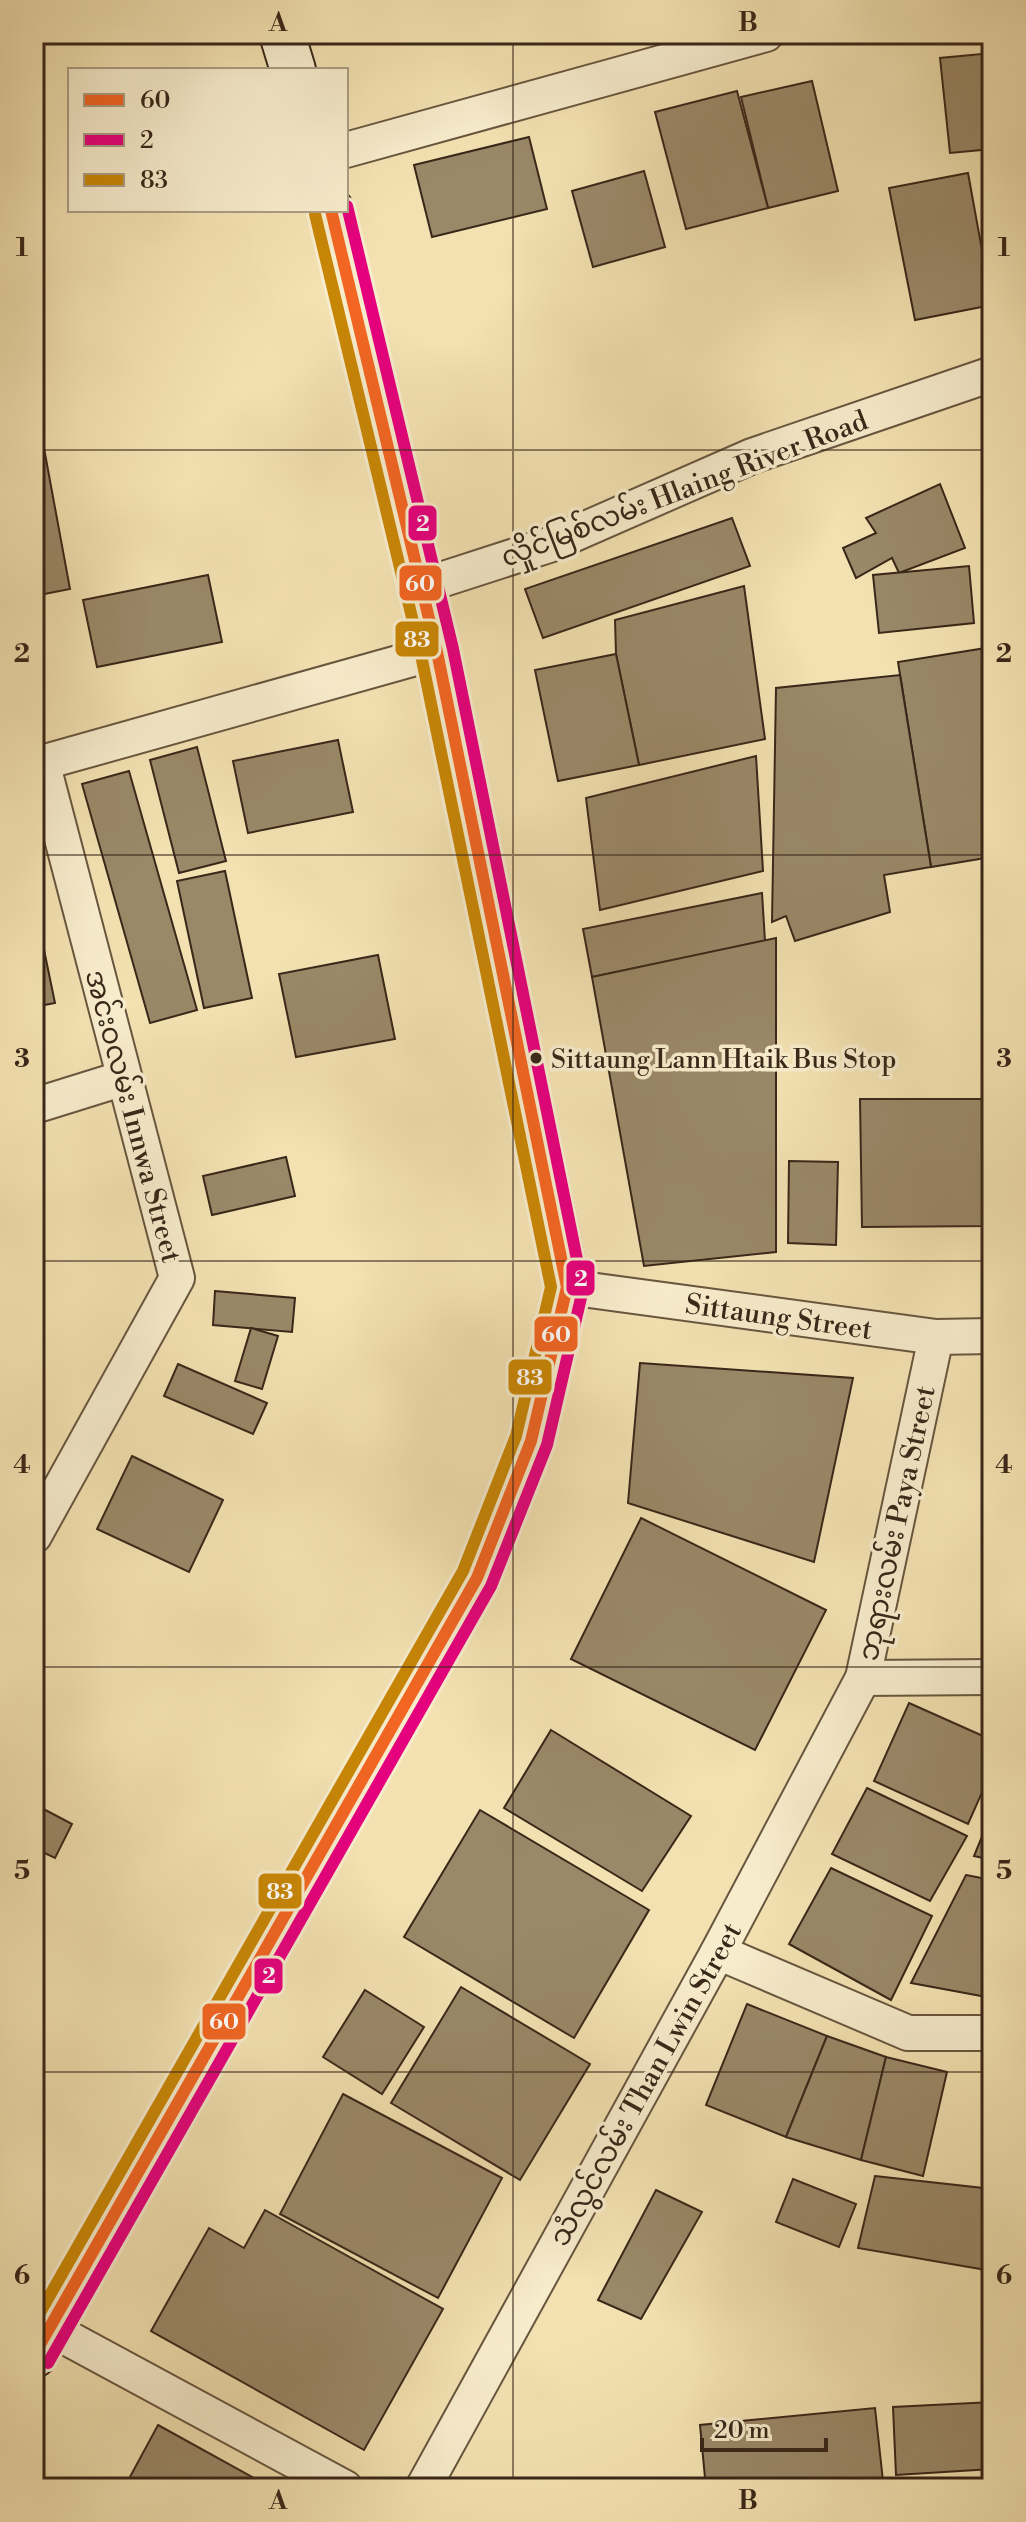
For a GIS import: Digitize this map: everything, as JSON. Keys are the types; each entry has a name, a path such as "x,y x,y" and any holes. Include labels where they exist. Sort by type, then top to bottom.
{"main road":[{"path":"282,34 292,68"},
{"path":"42,2341 477,1578 531,1441 567,1287 437,652 331,212"}],"street":[{"path":"348,149 766,34"},
{"name":"လှိုင်မြစ်လမ်း Hlaing River Road","path":"422,586 549,545 752,456 992,374"},
{"path":"38,763 437,652"},
{"name":"အင်းဝလမ်း Innwa Street","path":"34,1536 177,1278 38,763"},
{"path":"34,1106 124,1078"},
{"name":"Sittaung Street","path":"567,1287 936,1337 992,1336"},
{"name":"ဘုရားလမ်း Paya Street","path":"936,1337 863,1678 992,1677"},
{"name":"သံလွင်လမ်း Than Lwin Street","path":"423,2488 718,1952 863,1678"},
{"path":"718,1952 908,2033 992,2033"},
{"path":"42,2341 345,2488"}],"building":[{"path":"992,53 992,149 950,153 940,58"},
{"path":"812,81 838,191 768,208 741,97"},
{"path":"737,91 768,208 686,229 655,112"},
{"path":"529,137 547,209 432,237 414,165"},
{"path":"644,171 665,247 593,267 572,191"},
{"path":"968,173 992,305 915,320 889,188"},
{"path":"34,394 70,589 34,596"},
{"path":"940,484 965,548 899,573 892,558 856,578 843,548 876,533 866,518"},
{"path":"732,518 750,566 543,638 525,589"},
{"path":"969,566 974,623 879,633 873,575"},
{"path":"208,575 222,642 97,667 83,600"},
{"path":"744,586 765,739 639,765 616,654 615,620"},
{"path":"992,647 992,857 931,867 898,662"},
{"path":"616,654 639,765 558,781 535,670"},
{"path":"900,675 931,867 884,875 890,912 795,941 786,916 772,922 776,688"},
{"path":"338,740 353,812 248,833 233,761"},
{"path":"197,747 226,861 179,873 150,760"},
{"path":"756,756 763,871 600,910 586,798"},
{"path":"129,771 197,1010 150,1023 82,784"},
{"path":"225,871 252,998 204,1008 177,881"},
{"path":"762,893 765,941 592,977 583,929"},
{"path":"776,938 776,1252 644,1266 592,977"},
{"path":"43,945 55,1003 34,1007 34,946"},
{"path":"378,955 395,1039 296,1057 279,974"},
{"path":"860,1099 992,1099 992,1226 862,1227"},
{"path":"286,1157 295,1196 212,1215 203,1176"},
{"path":"789,1161 838,1162 836,1245 788,1243"},
{"path":"215,1291 295,1298 292,1332 213,1325"},
{"path":"251,1328 278,1336 262,1389 235,1381"},
{"path":"640,1363 853,1378 814,1562 628,1503"},
{"path":"178,1364 267,1403 253,1434 164,1396"},
{"path":"132,1456 223,1500 189,1572 97,1529"},
{"path":"641,1518 826,1610 755,1750 571,1659"},
{"path":"909,1703 992,1740 992,1770 968,1824 874,1781"},
{"path":"551,1730 691,1816 642,1891 504,1808"},
{"path":"867,1788 967,1836 930,1901 832,1854"},
{"path":"34,1804 72,1824 55,1858 34,1848"},
{"path":"480,1810 649,1910 574,2038 404,1937"},
{"path":"992,1812 992,1860 974,1856"},
{"path":"831,1868 932,1916 891,2000 789,1944"},
{"path":"966,1875 992,1880 992,1998 911,1983"},
{"path":"461,1987 590,2064 520,2180 391,2103"},
{"path":"365,1990 424,2027 382,2094 323,2057"},
{"path":"747,2004 827,2036 786,2137 706,2105"},
{"path":"827,2036 886,2057 861,2160 786,2137"},
{"path":"886,2057 947,2072 923,2176 861,2160"},
{"path":"343,2094 502,2178 438,2298 280,2214"},
{"path":"875,2176 992,2189 992,2271 858,2248"},
{"path":"793,2179 856,2204 839,2247 776,2222"},
{"path":"656,2190 702,2212 641,2319 598,2300"},
{"path":"265,2210 443,2309 364,2450 151,2331 209,2228 244,2248"},
{"path":"992,2402 992,2469 896,2475 893,2407"},
{"path":"875,2408 883,2481 811,2488 706,2488 700,2425"},
{"path":"158,2425 272,2488 124,2488"}],"transit line":[{"name":"2","path":"48,2363 491,1586 547,1445 583,1289 453,649 348,210"},
{"name":"60","path":"34,2355 477,1578 531,1441 567,1287 437,652 331,212"},
{"name":"83","path":"34,2323 463,1571 516,1436 551,1287 421,655 315,214"}],"place":[{"name":"Sittaung Lann Htaik Bus Stop","path":"536,1058"}]}
